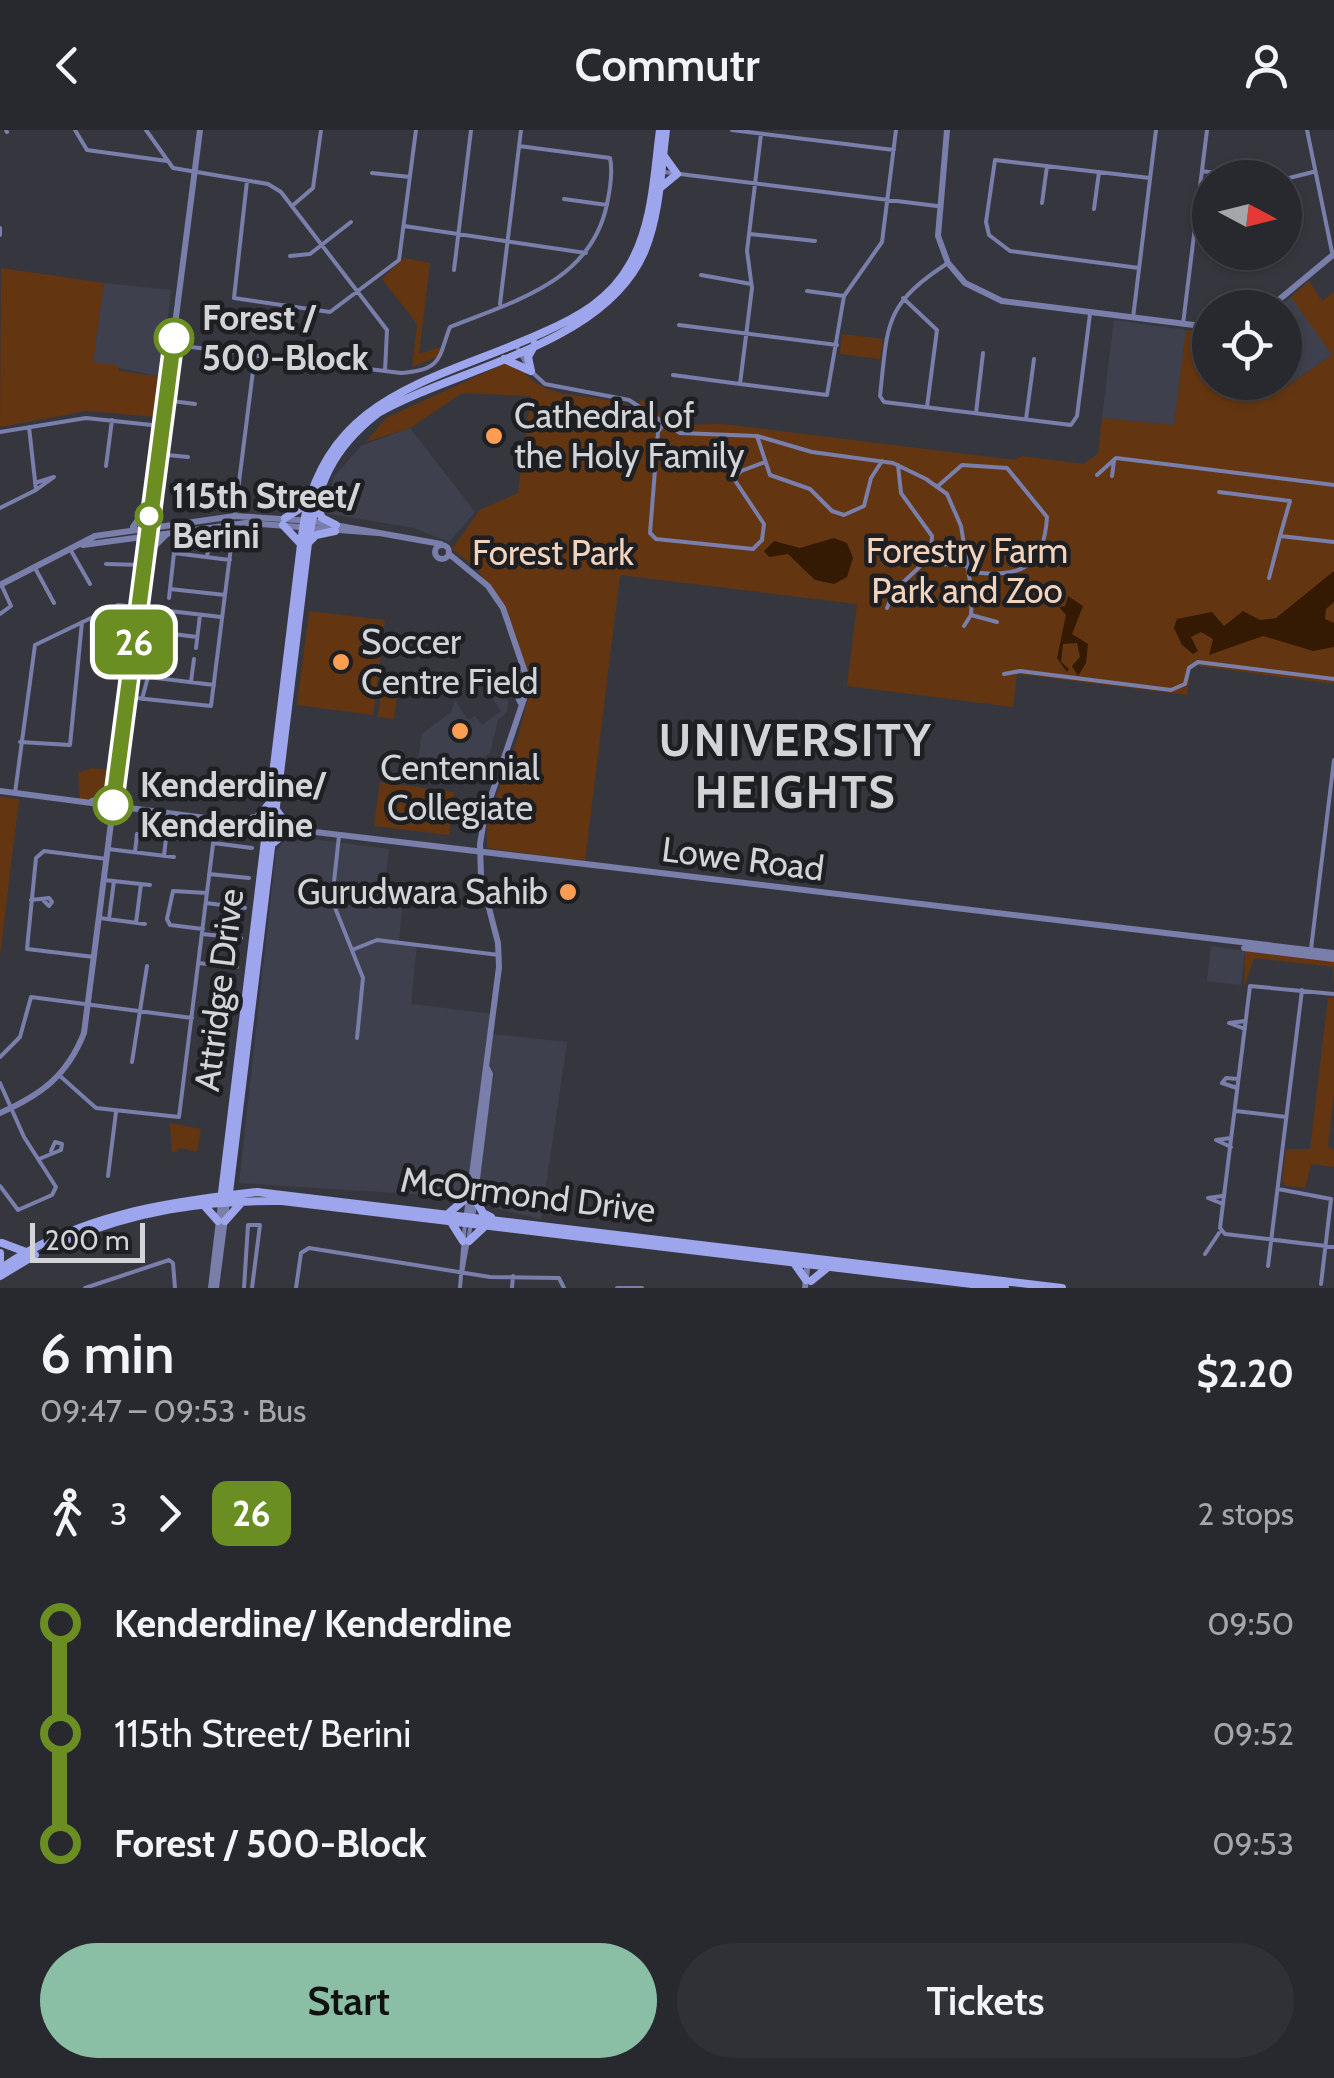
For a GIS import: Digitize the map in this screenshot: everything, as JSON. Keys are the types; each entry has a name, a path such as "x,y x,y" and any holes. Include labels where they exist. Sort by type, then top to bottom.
{"main road":[{"name":"Attridge Drive","path":"311,502 335,454 378,413 500,358 577,316 617,283 642,236 663,155 663,130"},
{"name":"Attridge Drive","path":"225,1198 305,546 311,502 326,456 359,418 397,395 536,344 598,311 627,282 644,252 658,192 663,130"},
{"path":"658,192 677,174 663,155"},
{"path":"531,372 528,357 536,344"},
{"path":"500,358 514,360 531,372"},
{"path":"311,502 322,518 336,528 316,535 305,546 284,522 311,502"},
{"path":"272,806 290,830 267,843 252,828 233,822 257,818 272,806"},
{"path":"245,1201 221,1221 203,1200 228,1170 238,1184 257,1192"},
{"name":"McOrmond Drive","path":"7,1266 117,1214 257,1192 447,1217"},
{"path":"472,1197 494,1222 466,1241 447,1217 472,1197"},
{"name":"McOrmond Drive","path":"225,1198 469,1219 1062,1288"},
{"name":"McOrmond Drive","path":"7,1266 95,1228 152,1210 203,1200"},
{"path":"348,1208 359,1203"},
{"name":"McOrmond Drive","path":"494,1222 1005,1288"},
{"path":"0,1246 30,1252"},
{"path":"0,1246 7,1266"},
{"path":"794,1263 808,1284 830,1267"}],"street":[{"path":"75,130 87,150 166,161"},
{"path":"146,130 173,168 275,187 388,334 384,371"},
{"path":"0,1113 49,1088 60,1076 84,1033 90,1005 200,130"},
{"path":"292,206 313,188 320,130"},
{"path":"247,181 234,298 327,312 399,260 416,130"},
{"path":"454,270 471,130"},
{"path":"500,306 520,130"},
{"path":"732,130 894,150"},
{"path":"672,376 827,395 844,296 857,271 880,249 896,130"},
{"path":"946,130 937,206 938,236 948,262 965,284 989,298 1192,325"},
{"path":"1134,318 1156,130"},
{"path":"1203,160 1207,130"},
{"path":"1291,290 1333,255 1313,172 1308,130"},
{"path":"740,384 752,284 748,234 761,134"},
{"path":"172,345 406,373 436,363 445,353 450,328 550,284 586,253 607,205 610,158 519,146"},
{"path":"1139,268 1010,251 994,242 986,222 995,160 1150,178"},
{"path":"1042,203 1047,166"},
{"path":"658,172 937,206"},
{"path":"1094,209 1098,172"},
{"path":"1302,174 1313,172"},
{"path":"372,173 410,177"},
{"path":"564,199 607,205"},
{"path":"290,256 310,254 351,222"},
{"path":"404,226 586,253"},
{"path":"748,234 814,242"},
{"path":"1182,324 1192,248"},
{"path":"948,262 902,298 888,324 880,396 884,402 1026,420 1076,422 1090,312"},
{"path":"701,275 752,284"},
{"path":"807,291 844,296"},
{"path":"902,298 936,328 927,407"},
{"path":"679,326 837,345"},
{"path":"518,348 531,372 545,384 629,400 680,434 757,436 812,452 882,461 938,486 957,514 969,569 971,616 964,626"},
{"path":"976,414 983,353"},
{"path":"127,697 208,707 214,685 254,355"},
{"path":"1026,420 1034,359"},
{"path":"164,400 194,404"},
{"path":"0,432 86,418 161,426"},
{"path":"106,466 112,420"},
{"path":"664,424 658,432 648,511 650,533 656,539 753,549 762,540 764,524 734,479 740,472 765,462"},
{"path":"0,508 36,486 30,427"},
{"path":"757,436 765,462 776,479 810,490 832,511 844,515 864,506 871,478 882,461"},
{"path":"158,454 188,458"},
{"path":"1112,476 1116,458"},
{"path":"1097,475 1116,458 1334,485"},
{"path":"887,608 894,591 931,556 932,536 901,494 898,465"},
{"path":"931,556 942,564 1008,576 1023,570 1044,544 1047,517 1007,468 962,465 938,486"},
{"path":"1219,492 1290,501 1269,578"},
{"path":"152,495 155,516 176,527"},
{"path":"123,534 144,517 152,495"},
{"path":"0,614 11,606 1,585 95,536 234,520 284,522 421,539 448,547 448,556"},
{"path":"144,564 151,545 176,527"},
{"path":"123,534 140,547 144,564"},
{"path":"207,557 210,536"},
{"path":"1280,536 1334,542"},
{"path":"421,539 438,558 448,556 456,560 488,586 502,608 526,678 521,706 485,814 480,853 499,954 460,1288"},
{"path":"434,552 440,544"},
{"path":"72,548 90,584"},
{"path":"168,598 174,553 230,560"},
{"path":"106,564 144,564"},
{"path":"35,568 54,602"},
{"path":"170,589 225,595"},
{"path":"15,793 32,649 118,605 222,618"},
{"path":"163,644 167,611"},
{"path":"196,648 200,615"},
{"path":"971,616 997,622"},
{"path":"20,742 70,745 82,621"},
{"path":"164,633 197,636"},
{"path":"159,678 162,655"},
{"path":"191,682 194,659"},
{"path":"520,662 516,679 522,692"},
{"path":"1004,674 1020,671 1171,690 1185,684 1189,668 1198,662 1334,680"},
{"path":"142,699 145,680 159,678 214,685"},
{"path":"516,679 526,678"},
{"path":"1311,954 1334,760"},
{"path":"88,802 106,796 118,776"},
{"name":"Lowe Road","path":"0,791 290,830 1334,956"},
{"path":"60,1076 96,1108 178,1117 216,820"},
{"path":"135,852 137,834 176,840"},
{"path":"339,836 332,900 363,978 357,1038"},
{"path":"164,856 166,838"},
{"path":"213,844 252,848"},
{"path":"108,849 174,857"},
{"path":"95,957 26,948 31,900 38,852 107,859"},
{"path":"209,874 248,878"},
{"path":"104,880 150,886"},
{"path":"109,919 114,881"},
{"path":"136,922 141,884"},
{"path":"207,894 173,891 166,919 170,925 241,938"},
{"path":"31,900 44,901"},
{"path":"206,903 245,908"},
{"path":"100,918 145,924"},
{"path":"351,950 377,940 499,954"},
{"path":"198,963 237,968"},
{"path":"132,1062 146,966"},
{"path":"1205,1254 1220,1231 1251,985 1334,994"},
{"path":"1268,1266 1302,990"},
{"path":"0,1057 20,1037 28,999 192,1018"},
{"path":"1245,1029 1229,1023 1246,1021"},
{"path":"1238,1079 1222,1081 1238,1088"},
{"path":"0,1083 55,1183 52,1194 18,1210 0,1186"},
{"path":"1235,1110 1286,1117"},
{"path":"108,1176 116,1112"},
{"path":"1231,1146 1216,1140 1232,1138"},
{"path":"39,1158 51,1151"},
{"path":"1278,1189 1330,1197 1322,1284"},
{"path":"1224,1196 1208,1198 1224,1204"},
{"path":"213,1288 225,1198"},
{"path":"244,1288 248,1225 260,1225 252,1288"},
{"path":"1220,1231 1334,1248"},
{"path":"296,1288 306,1248 397,1259 462,1273 559,1278 564,1288"},
{"path":"85,1288 168,1260 173,1263 175,1288"},
{"path":"808,1284 810,1261"},
{"path":"512,1288 513,1276"},
{"path":"618,1288 642,1288"}],"shaded area":[{"path":"104,283 171,290 161,377 93,362"},
{"path":"1302,308 1332,355 1302,375"},
{"path":"1114,320 1186,330 1174,426 1102,418"},
{"path":"410,428 475,512 449,542 414,528 324,513 334,477 361,446"},
{"path":"834,538 847,543 853,558 847,577 834,584 815,580 788,554 769,557 764,551 774,541 800,548"},
{"path":"1334,571 1334,602 1326,609 1325,619 1334,623 1334,647 1313,651 1263,636 1209,655 1213,639 1201,632 1191,637 1198,651 1193,654 1182,645 1174,628 1177,619 1212,612 1224,626 1243,611 1260,620 1276,618"},
{"path":"1068,596 1083,606 1072,634 1088,644 1086,663 1078,676 1072,666 1080,657 1077,643 1063,644 1061,662 1069,669 1067,672 1057,658 1066,615 1059,607 1065,606"},
{"name":"Centennial Collegiate","path":"500,688 508,702 507,712 498,720 490,753 465,773 417,767 422,734 451,712 455,700 468,720 475,716 482,725 501,711 487,691"},
{"path":"288,836 389,849 384,890 404,893 399,941 417,944 411,1004 494,1014 492,1034 567,1042 541,1219 444,1196 239,1183 276,852"},
{"path":"1211,946 1245,951 1241,985 1207,981"}],"green space":[{"path":"404,258 430,263 419,354 441,347 437,357 412,367 417,324 382,279"},
{"path":"1,268 104,283 93,362 161,377 156,417 87,411 0,427"},
{"name":"Forestry Farm Park and Zoo","path":"1309,281 1322,301 1334,292 1334,684 1191,665 1187,695 1017,674 1013,707 847,686 857,604 620,575 585,861 487,848 487,822 518,737 532,684 506,608 476,568 452,549 480,510 518,493 531,396 462,393 410,428 366,442 386,418 508,362 550,390 638,409 641,399 674,425 723,424 1015,460 1022,456 1083,464 1098,454 1102,418 1174,425 1186,330 1192,330 1192,400 1302,400 1302,376 1332,355 1302,313 1302,290 1299,290"},
{"path":"842,334 883,339 880,359 840,354"},
{"name":"Soccer Centre Field","path":"309,611 385,620 373,715 297,705"},
{"path":"381,691 397,693 394,719 378,717"},
{"path":"92,768 118,771 103,798 80,801 78,773"},
{"path":"380,782 454,792 449,835 374,826"},
{"path":"0,797 19,799 0,956"},
{"path":"1245,951 1334,962 1334,990 1333,967 1254,958 1244,988"},
{"path":"1328,998 1334,998 1334,1095 1328,1146 1334,1150 1334,1167 1311,1164 1305,1188 1286,1186 1282,1181 1286,1149 1310,1149"},
{"path":"170,1123 201,1129 197,1152 181,1148 172,1153"}],"bus line":[{"name":"26","path":"113,805 174,338"}],"place":[{"name":"Forest / 500-Block","path":"174,338"},
{"name":"Cathedral of the Holy Family","path":"494,436"},
{"name":"115th Street/ Berini","path":"149,516"},
{"name":"Soccer Centre Field","path":"341,662"},
{"name":"Centennial Collegiate","path":"460,731"},
{"name":"Kenderdine/ Kenderdine","path":"113,805"},
{"name":"Gurudwara Sahib","path":"568,892"}],"district":[{"name":"UNIVERSITY HEIGHTS","path":"796,766"}],"park label":[{"name":"Forest Park","path":"553,553"}]}
